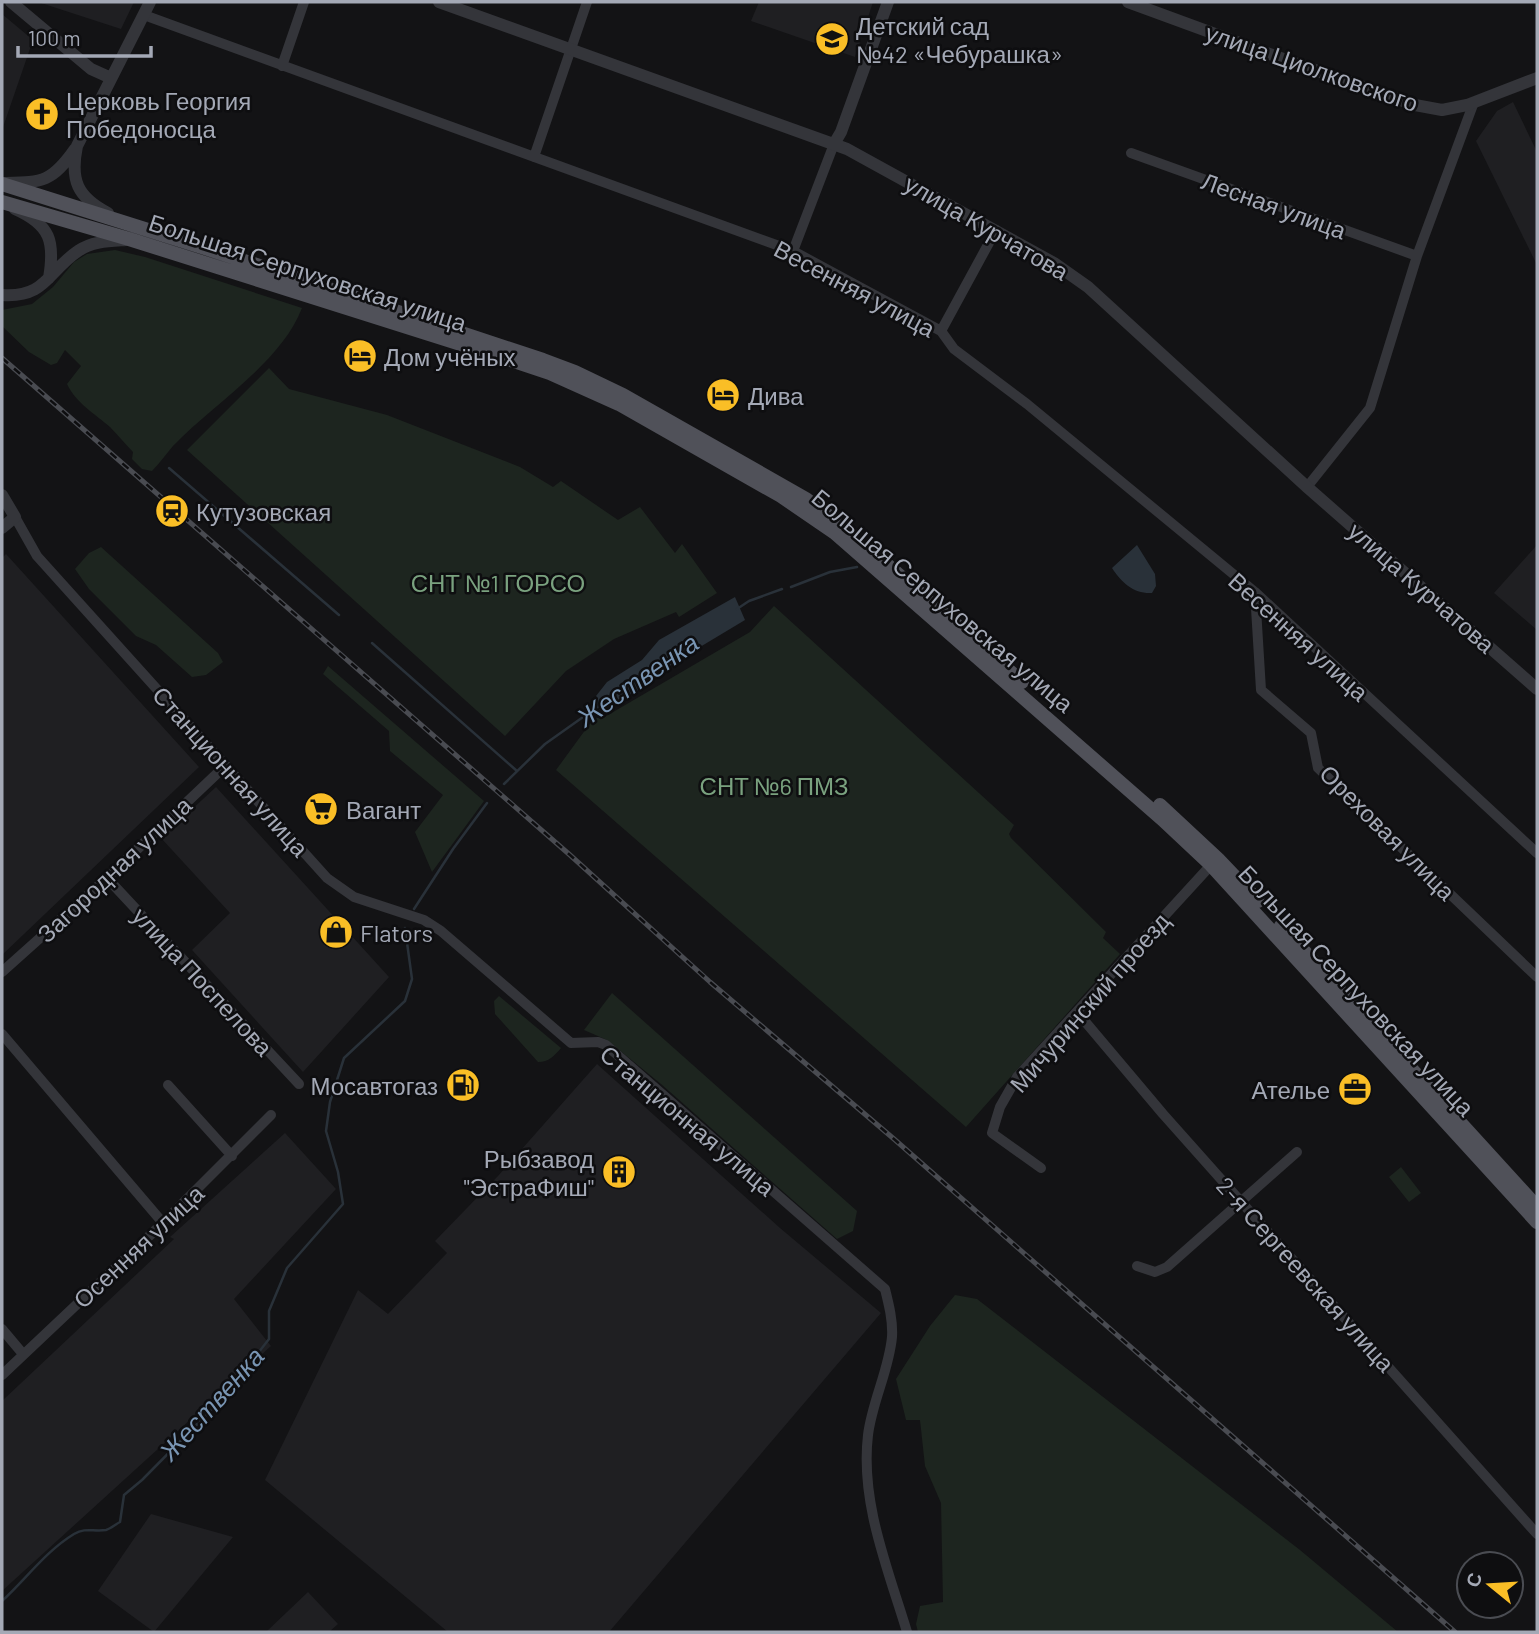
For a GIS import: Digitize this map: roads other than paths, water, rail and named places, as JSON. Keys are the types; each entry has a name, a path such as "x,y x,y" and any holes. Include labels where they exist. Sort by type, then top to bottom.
{"main road":[{"name":"Большая Серпуховская улица","path":"2,183 132,232 550,373 619,404 781,496 835,533 1211,865 1537,1222"},
{"name":"Большая Серпуховская улица","path":"2,202 132,232 575,372 687,430 815,506 942,611 1218,859 1537,1207"}],"street":[{"path":"11,2 91,69 111,78"},
{"path":"2,183 47,179 66,162 77,146 150,2"},
{"path":"282,65 304,2"},
{"name":"улица Курчатова","path":"439,2 834,144 1054,263 1088,288 1307,487 1537,689"},
{"path":"534,157 587,2"},
{"path":"793,251 841,132 888,2"},
{"name":"улица Циолковского","path":"1128,2 1149,5 1415,105 1442,110 1474,102 1537,78"},
{"name":"Весенняя улица","path":"144,15 793,251 941,331 954,349 1027,404 1255,592 1537,853"},
{"path":"1307,487 1370,408 1417,256 1474,102"},
{"path":"77,146 75,172 78,186 84,196 91,204 132,232"},
{"name":"Лесная улица","path":"1131,153 1417,256"},
{"path":"2,202 28,217 48,236 53,256 49,278"},
{"path":"941,331 996,230"},
{"path":"2,295 22,296 33,292 80,249 132,232"},
{"name":"Станционная улица","path":"2,495 37,556 327,877 354,897 424,920 441,931 571,1043 598,1042 606,1045 885,1289 891,1315 892,1336 868,1434 868,1479 875,1526 907,1632"},
{"path":"2,528 15,517"},
{"name":"Ореховая улица","path":"1255,592 1261,690 1311,733 1318,768 1537,977"},
{"name":"Загородная улица","path":"2,972 107,878 225,766"},
{"name":"Мичуринский проезд","path":"1041,1168 992,1133 1000,1107 1017,1077 1211,865"},
{"name":"улица Поспелова","path":"107,878 299,1084"},
{"name":"2-я Сергеевская улица","path":"1077,1013 1163,1114 1537,1534"},
{"path":"2,1034 163,1223"},
{"path":"167,1085 232,1156"},
{"name":"Осенняя улица","path":"2,1375 163,1223 271,1115"},
{"path":"1138,1266 1155,1272 1167,1267 1297,1152"},
{"path":"2,1329 23,1354"}],"water":[{"path":"1137,545 1155,574 1156,586 1152,593 1140,592 1129,586 1112,568"},
{"path":"735,597 745,620 675,662 652,682 621,700 608,712 600,711 596,696 607,682 642,660 659,640"}],"waterway":[{"path":"169,468 339,615"},
{"name":"Жественка","path":"791,587 830,572 857,567"},
{"name":"Жественка","path":"737,609 749,601 782,589"},
{"path":"372,643 517,771"},
{"name":"Жественка","path":"504,784 545,744 600,705"},
{"name":"Жественка","path":"414,909 487,803"},
{"name":"Жественка","path":"2,1601 45,1557 74,1534 86,1530 106,1530 120,1522 124,1495 224,1397 269,1339 269,1311 287,1268 343,1204 338,1172 326,1131 330,1102 344,1058 405,1001 412,979 405,928"}],"railway":[{"path":"2,358 570,855 710,982 894,1139 1455,1632"}],"place":[{"name":"Детский сад №42 «Чебурашка»","path":"832,39"},
{"name":"Церковь Георгия Победоносца","path":"42,114"},
{"name":"Дом учёных","path":"360,356"},
{"name":"Дива","path":"723,395"},
{"name":"Кутузовская","path":"172,511"},
{"name":"Вагант","path":"321,809"},
{"name":"Flators","path":"336,932"},
{"name":"Мосавтогаз","path":"463,1085"},
{"name":"Ателье","path":"1355,1089"},
{"name":"Рыбзавод \"ЭстраФиш\"","path":"619,1172"}],"park label":[{"name":"СНТ №1 ГОРСО","path":"498,582"},
{"name":"СНТ №6 ПМЗ","path":"774,785"}]}
